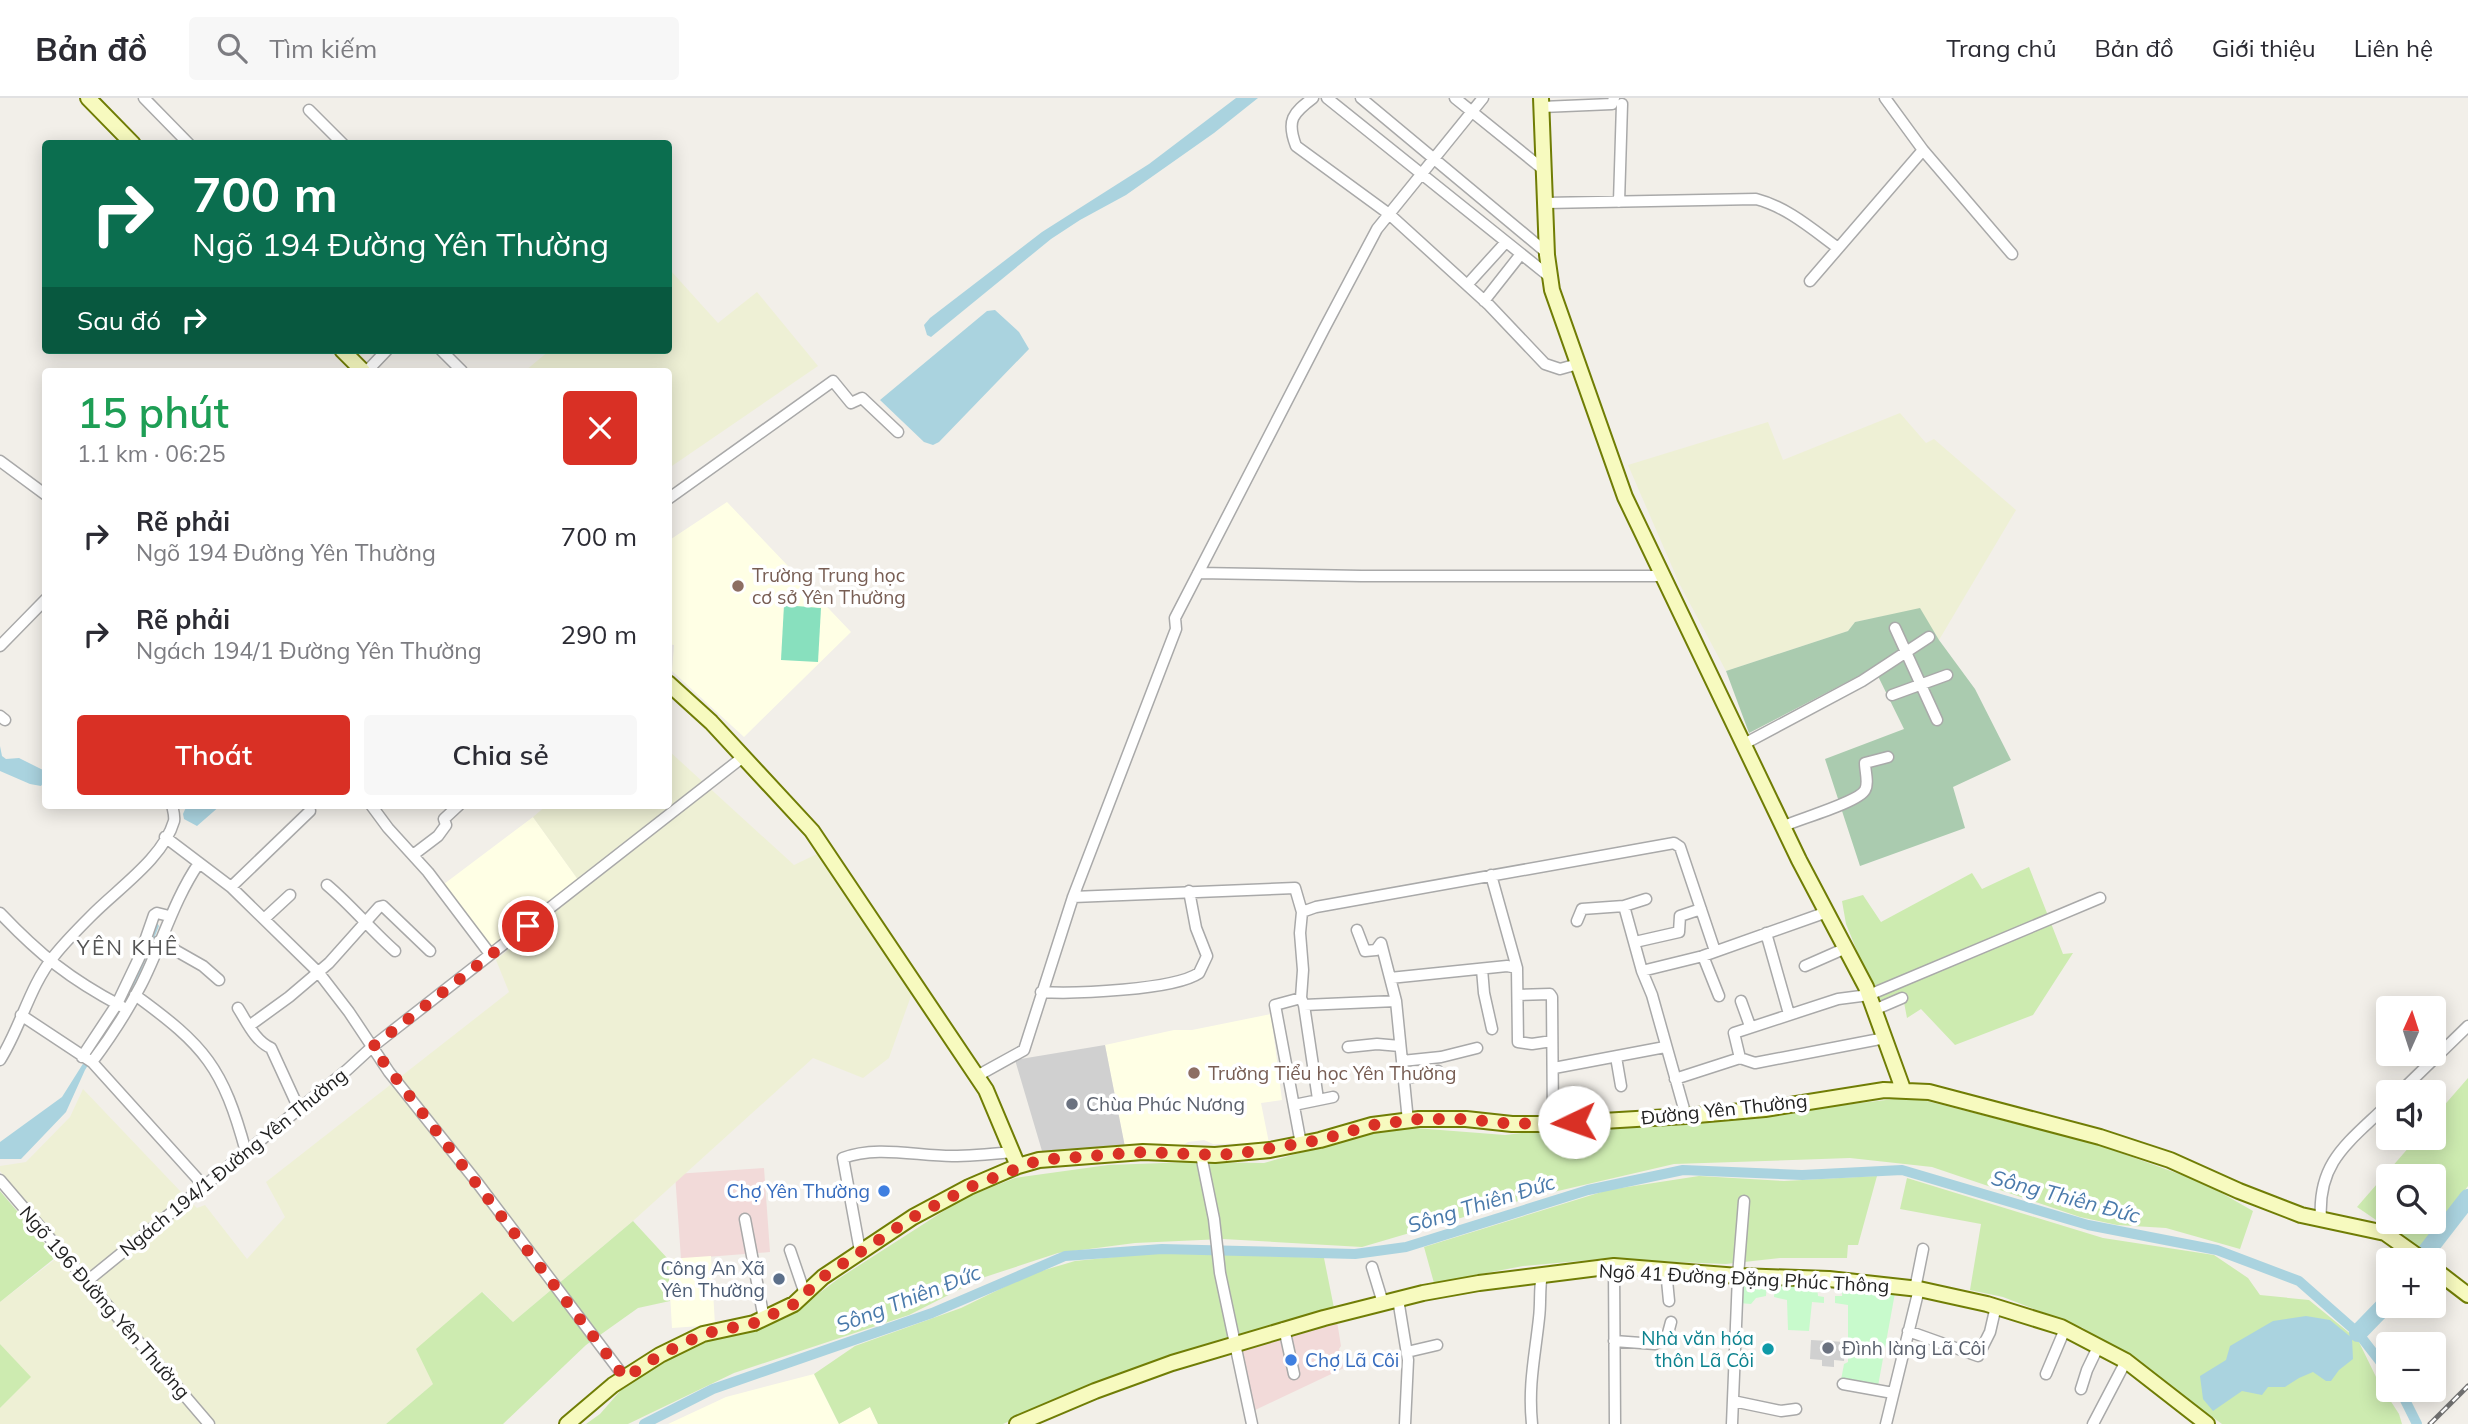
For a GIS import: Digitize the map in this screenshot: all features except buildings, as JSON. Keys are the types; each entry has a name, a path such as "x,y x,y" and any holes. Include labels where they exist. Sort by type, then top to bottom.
{"main road":[{"path":"88,98 129,140"},
{"path":"1542,102 1547,253 1552,290 1625,497 1744,744 1789,824 1799,860 1869,995 1903,1089"},
{"path":"346,354 362,368"},
{"path":"672,687 711,722 812,831 986,1090 1015,1159"},
{"name":"Đường Yên Thường","path":"567,1424 612,1385 660,1355 703,1334 754,1323 794,1304 823,1277 860,1251 1015,1159 1039,1160 1143,1152 1201,1155 1256,1151 1300,1144 1372,1125 1408,1121 1466,1119 1512,1124 1553,1124 1765,1108 1884,1090 1929,1092 2099,1137 2170,1160 2301,1215 2385,1233 2407,1248"},
{"name":"Ngõ 41 Đường Đặng Phúc Thông","path":"1017,1424 1095,1391 1284,1328 1398,1299 1479,1283 1614,1266 1738,1276 1829,1279 1919,1289 1996,1306 2065,1329 2126,1361 2207,1424"},
{"path":"2446,1278 2468,1295"}],"street":[{"path":"144,98 185,140"},
{"path":"1313,98 1292,117 1296,146 1388,214 1484,301 1545,364 1560,369 1578,364"},
{"path":"1327,98 1550,277"},
{"path":"1361,98 1547,253"},
{"path":"1455,98 1544,170"},
{"path":"976,1076 1024,1050 1073,897 1175,629 1174,618 1377,229 1483,98"},
{"path":"1885,98 1923,150 2012,254"},
{"path":"1542,102 1612,104 1618,101 1619,202"},
{"path":"309,110 339,140"},
{"path":"1810,281 1923,150"},
{"path":"1545,203 1756,199 1788,212 1838,248"},
{"path":"1467,285 1506,242"},
{"path":"1484,301 1521,254"},
{"path":"368,368 383,354"},
{"path":"445,354 459,368"},
{"path":"672,496 833,381 851,403 862,398 898,432"},
{"path":"0,461 42,492"},
{"path":"1198,573 1663,576"},
{"path":"0,646 42,602"},
{"path":"1895,628 1937,720"},
{"path":"1744,744 1862,681 1929,637"},
{"path":"1892,695 1947,675"},
{"name":"Ngách 194/1 Đường Yên Thường","path":"86,1282 372,1047 743,757"},
{"path":"1789,824 1863,794 1867,788 1865,763 1888,757"},
{"path":"0,1060 50,962 91,916 134,876 159,848 175,818 173,809"},
{"path":"375,809 491,954"},
{"path":"413,855 438,836 446,825 444,818 454,809"},
{"path":"231,887 310,811"},
{"path":"165,837 231,887 319,972 372,1047 625,1378"},
{"path":"1302,912 1315,906 1674,843 1680,847 1715,951"},
{"path":"122,1006 135,995 183,887 199,863"},
{"path":"1491,875 1517,968 1518,1042 1532,1044 1552,1041"},
{"path":"327,885 351,905 371,929 395,951"},
{"path":"1073,897 1295,888 1302,912 1300,933 1303,1002 1318,1099"},
{"path":"1041,992 1065,993 1143,987 1175,983 1199,973 1207,956 1196,929 1189,891"},
{"path":"264,919 290,895"},
{"path":"1740,1058 1734,1033 1838,999 1869,995 2100,898"},
{"path":"1577,921 1583,909 1624,906 1646,899"},
{"path":"249,1026 319,972 383,906 430,951"},
{"path":"1624,906 1686,1116"},
{"path":"1635,942 1679,932 1680,915 1701,909"},
{"path":"87,1060 122,1006 154,915 157,912 169,916"},
{"path":"1642,971 1703,956 1828,912"},
{"path":"0,913 50,962 83,986 122,1006"},
{"path":"1357,930 1365,951 1376,950 1381,943 1396,1001 1408,1121"},
{"path":"1766,933 1789,1014"},
{"path":"159,941 203,966 219,980"},
{"path":"1805,966 1846,948"},
{"path":"1703,956 1719,996"},
{"path":"1390,978 1517,968"},
{"path":"1482,969 1492,1028"},
{"path":"1518,995 1550,994 1553,1016 1553,1124"},
{"path":"135,995 170,1020 207,1057 225,1087 246,1152"},
{"path":"1874,1010 1902,998"},
{"path":"1300,1144 1275,1005 1396,1001"},
{"path":"1741,1001 1750,1026"},
{"path":"237,1008 263,1045 271,1048 299,1109"},
{"path":"21,1015 87,1060 204,1186"},
{"path":"2412,1080 2468,1026"},
{"path":"1675,1079 1740,1058 1755,1063 1885,1038"},
{"path":"1348,1047 1377,1044 1400,1046"},
{"path":"1554,1068 1665,1047"},
{"path":"1402,1061 1441,1057 1477,1048"},
{"path":"1616,1057 1621,1086"},
{"path":"1404,1079 1438,1071"},
{"path":"1294,1105 1333,1097"},
{"path":"2321,1219 2320,1198 2327,1171 2336,1155 2376,1116"},
{"path":"860,1251 842,1158 883,1152 1015,1159"},
{"path":"1201,1155 1214,1219 1217,1254 1252,1424"},
{"name":"Ngõ 196 Đường Yên Thường","path":"0,1180 209,1424"},
{"path":"1732,1424 1744,1201"},
{"path":"745,1219 764,1319"},
{"path":"1886,1424 1919,1289 1916,1284 1923,1249"},
{"path":"790,1250 805,1294"},
{"path":"1614,1266 1615,1424"},
{"path":"1372,1267 1383,1303"},
{"path":"1667,1270 1669,1301"},
{"path":"1532,1424 1531,1367 1540,1314 1542,1274"},
{"path":"1398,1299 1409,1377 1405,1424"},
{"path":"1908,1331 1978,1356 1990,1332 1996,1306"},
{"path":"1614,1341 1655,1344 1667,1337 1671,1322"},
{"path":"1284,1328 1294,1374"},
{"path":"2046,1374 2065,1329"},
{"path":"1407,1352 1437,1345"},
{"path":"2081,1389 2098,1346"},
{"path":"2093,1424 2126,1361"},
{"path":"1843,1384 1893,1393"},
{"path":"1733,1401 1781,1411 1796,1409"}],"shaded area":[{"path":"672,272 718,323 757,292 818,366 672,466 672,368 529,368 545,354 672,354"},
{"path":"1900,413 1926,443 1934,439 2016,510 1939,640 1919,609 1855,622 1848,631 1726,671 1680,585 1628,465 1768,422 1783,460"},
{"name":"Trường Trung học cơ sở Yên Thường","path":"727,502 851,632 744,737 672,671 672,538"},
{"path":"1920,608 1939,640 1975,689 2011,760 1953,787 1965,828 1860,866 1825,759 1904,729 1874,668 1749,733 1726,671 1848,631 1855,622"},
{"path":"672,754 794,865 817,854 912,993 889,1058 863,1078 813,1058 633,1221 513,1322 483,1292 433,1384 386,1424 0,1424 0,1408 30,1377 0,1344 0,1302 66,1251 0,1171 0,1166 26,1162 70,1117 83,1089 197,1208 205,1205 247,1259 285,1217 266,1182 509,992 496,960 585,886 533,817 542,809 672,809"},
{"path":"533,817 579,881 490,950 444,884"},
{"name":"Trường Tiểu học Yên Thường","path":"1271,1014 1282,1100 1261,1103 1269,1143 1213,1144 1204,1140 1188,1142 1179,1148 1125,1147 1105,1045"},
{"name":"Chùa Phúc Nương","path":"1105,1045 1125,1147 1042,1151 1015,1060"},
{"path":"764,1168 770,1252 681,1259 675,1174"},
{"path":"711,1256 715,1325 672,1328 668,1259"},
{"name":"Chợ Lã Côi","path":"1337,1321 1341,1346 1339,1349 1344,1368 1251,1412 1240,1353 1242,1349"},
{"name":"Đình làng Lã Côi","path":"1811,1340 1845,1342 1844,1361 1834,1360 1834,1367 1822,1366 1822,1360 1810,1359"},
{"path":"814,1374 839,1424 668,1424 726,1397"},
{"path":"870,1407 878,1424 839,1424"}],"green space":[{"path":"784,605 821,608 818,662 781,660"},
{"path":"2029,867 2063,954 2073,953 2033,1015 1955,1045 1921,1009 1907,1018 1902,992 1878,1002 1846,924 1842,901 1863,895 1881,922 1972,873 1982,889"},
{"path":"2468,1078 2468,1186 2446,1215 2446,1164 2394,1164 2407,1150 2446,1150 2446,1103"},
{"path":"1911,1097 2096,1144 2204,1183 2253,1211 2240,1249 2166,1228 2117,1225 2080,1217 1932,1167 1850,1158 1674,1164 1532,1197 1362,1247 1223,1239 1135,1243 1058,1253 982,1278 909,1315 734,1373 628,1424 586,1424 600,1414 628,1382 686,1348 786,1318 838,1279 964,1198 1015,1178 1108,1165 1264,1163 1402,1127 1505,1135 1597,1124 1699,1122"},
{"path":"1699,1176 1784,1181 1877,1176 1858,1245 1848,1245 1847,1258 1780,1258 1726,1264 1600,1259 1523,1266 1434,1283 1424,1247 1608,1190"},
{"path":"1907,1178 2103,1238 2214,1255 2248,1278 2260,1295 2309,1300 2358,1340 2376,1377 2376,1402 2391,1402 2402,1424 2222,1424 2083,1328 2003,1297 1970,1290 1981,1224 1900,1209"},
{"path":"2376,1185 2376,1220 2357,1207"},
{"path":"0,1191 56,1257 0,1302"},
{"path":"633,1221 668,1259 670,1301 638,1308 586,1345 503,1424 386,1424 433,1384 416,1349 482,1292 513,1322"},
{"path":"2397,1234 2432,1234 2422,1248 2417,1248"},
{"path":"1163,1252 1324,1258 1334,1308 1100,1382 1003,1424 878,1424 870,1407 839,1424 814,1374 855,1346 961,1308 1031,1274 1075,1261"},
{"path":"1738,1279 1767,1281 1766,1296 1756,1298 1751,1304 1739,1303"},
{"path":"1775,1284 1817,1286 1818,1296 1824,1297 1824,1303 1812,1302 1809,1331 1788,1330 1787,1300 1774,1297"},
{"path":"1843,1284 1895,1293 1878,1386 1841,1380 1844,1364 1848,1362 1848,1305 1835,1303 1835,1296 1842,1296"},
{"path":"0,1344 31,1377 0,1408"}],"water":[{"path":"1236,98 1258,98 1214,133 1126,195 1051,239 931,337 927,335 924,325 930,318 1042,232 1149,164"},
{"path":"995,310 1019,332 1029,349 939,442 933,445 924,442 880,400 987,311"},
{"path":"0,746 2,756 6,759 19,758 42,770 42,784 30,784 0,771"},
{"path":"185,809 216,809 197,826 184,819"},
{"path":"156,921 159,926 140,973 116,1020 85,1070 66,1112 21,1159 0,1159 0,1142 62,1097 115,1013"},
{"path":"2306,1316 2330,1320 2352,1338 2353,1359 2339,1370 2331,1381 2326,1381 2313,1372 2285,1387 2268,1387 2262,1395 2242,1391 2213,1411 2203,1399 2200,1376 2226,1360 2230,1346 2273,1321"}],"waterway":[{"name":"Sông Thiên Đức","path":"644,1424 713,1389 932,1313 1065,1256 1162,1249 1355,1254 1406,1247 1588,1190 1683,1170 1802,1175 1902,1170 2088,1225 2217,1250 2299,1281 2358,1333 2376,1356"},
{"path":"2429,1248 2468,1198"},
{"path":"2358,1333 2376,1314"},
{"name":"Sông Thiên Đức","path":"2406,1402 2417,1424"}],"railway":[{"path":"2430,1424 2468,1386"}],"place":[{"name":"Trường Trung học cơ sở Yên Thường","path":"738,586"},
{"name":"Trường Tiểu học Yên Thường","path":"1194,1073"},
{"name":"Chùa Phúc Nương","path":"1072,1104"},
{"name":"Chợ Yên Thường","path":"884,1191"},
{"name":"Công An Xã Yên Thường","path":"779,1279"},
{"name":"Đình làng Lã Côi","path":"1828,1348"},
{"name":"Nhà văn hóa thôn Lã Côi","path":"1768,1349"},
{"name":"Chợ Lã Côi","path":"1291,1360"}],"district":[{"name":"YÊN KHÊ","path":"128,947"}],"route":[{"path":"528,926 372,1047 625,1378 660,1355 703,1334 754,1323 794,1304 823,1277 913,1217 970,1187 1039,1160 1143,1152 1215,1155 1270,1150 1320,1140 1372,1125 1419,1119 1466,1119 1512,1124 1574,1122"}]}
